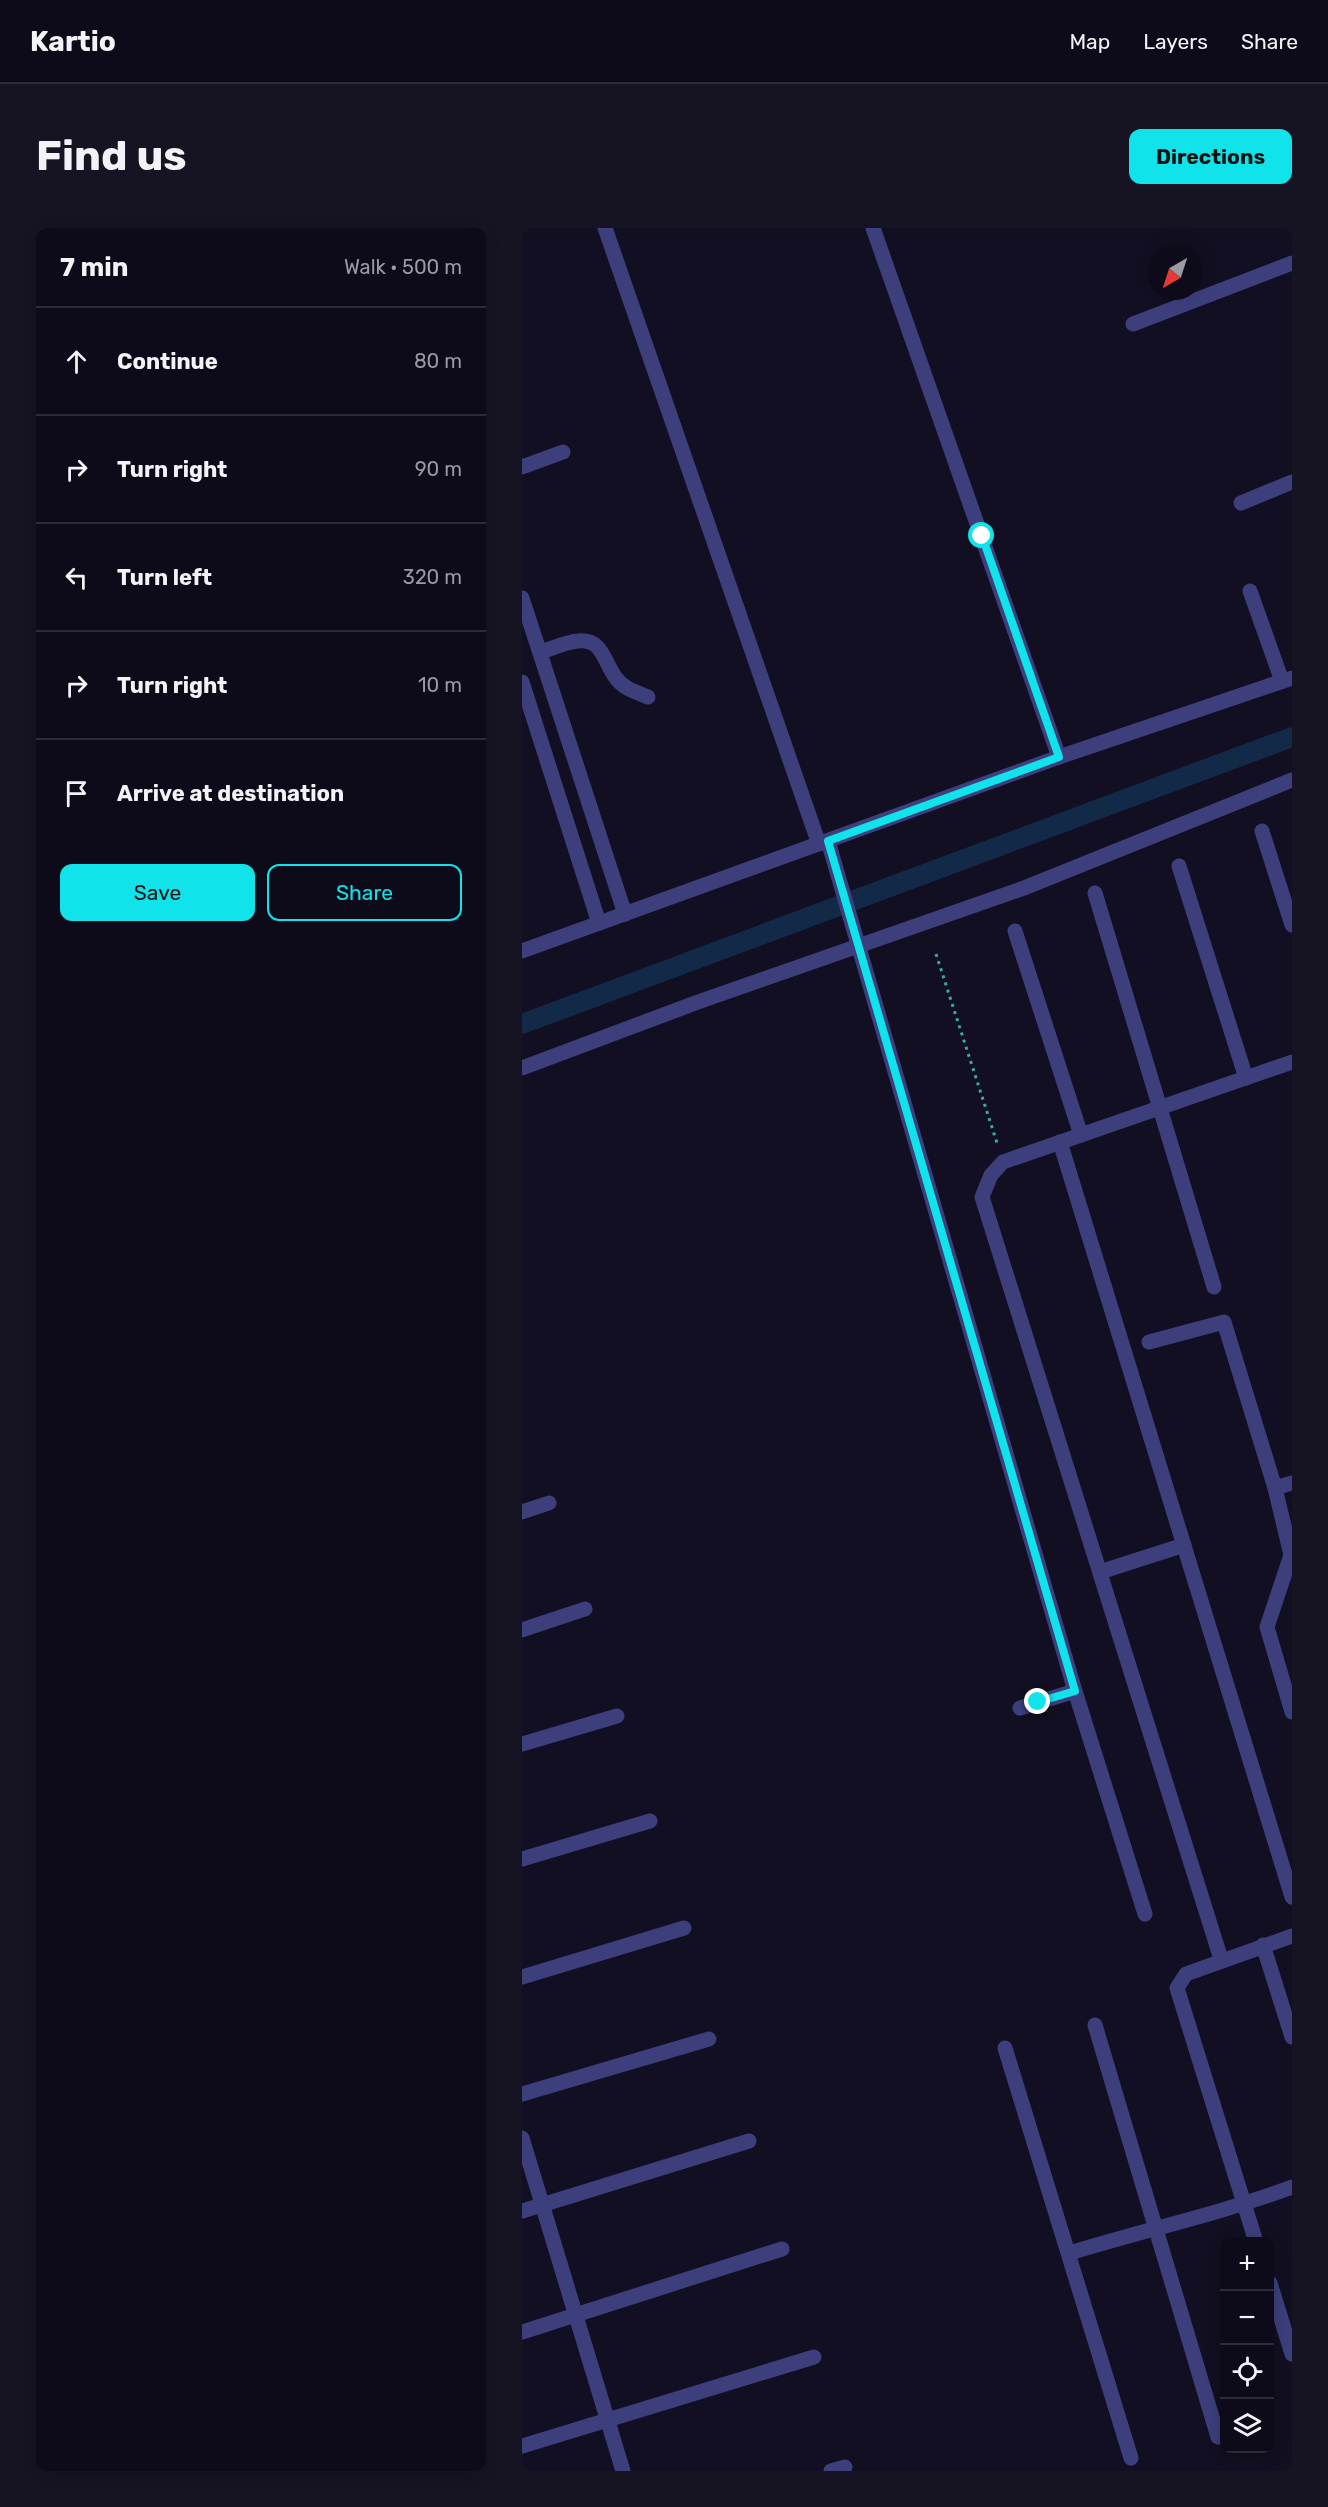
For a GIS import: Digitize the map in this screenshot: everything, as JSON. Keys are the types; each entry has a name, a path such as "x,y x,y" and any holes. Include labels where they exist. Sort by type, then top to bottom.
{"street":[{"path":"605,228 824,843 833,857 1075,1691 1145,1914"},
{"path":"873,228 1059,757"},
{"path":"1133,324 1292,263"},
{"path":"522,467 563,452"},
{"path":"1241,503 1292,482"},
{"path":"522,951 1059,757 1287,679 1250,591"},
{"path":"522,598 625,914"},
{"path":"541,652 578,641 591,642 601,649 620,683 627,689 648,697"},
{"path":"522,681 598,924"},
{"path":"522,1068 698,1002 1024,888 1292,780"},
{"path":"1262,831 1292,925"},
{"path":"1179,866 1246,1078"},
{"path":"1095,893 1214,1287"},
{"path":"1015,931 1081,1135"},
{"path":"1221,1959 982,1197 991,1174 1003,1162 1292,1062"},
{"path":"1060,1142 1292,1897"},
{"path":"1149,1342 1224,1322 1275,1488 1287,1517 1291,1555 1267,1627 1292,1712"},
{"path":"1275,1488 1292,1483"},
{"path":"522,1512 549,1503"},
{"path":"1100,1572 1184,1545"},
{"path":"522,1630 585,1609"},
{"path":"1020,1708 1075,1691"},
{"path":"522,1744 616,1716"},
{"path":"522,1859 650,1821"},
{"path":"522,1977 684,1928"},
{"path":"1255,2237 1177,1988 1186,1974 1221,1959 1292,1936"},
{"path":"1263,1945 1292,2037"},
{"path":"1095,2025 1218,2437"},
{"path":"522,2094 709,2039"},
{"path":"1005,2048 1070,2253 1131,2458"},
{"path":"522,2138 623,2471"},
{"path":"522,2211 749,2141"},
{"path":"1070,2253 1155,2226 1245,2204 1292,2187"},
{"path":"522,2332 782,2249"},
{"path":"1272,2291 1292,2354"},
{"path":"522,2446 814,2357"}],"path":[{"path":"936,954 1003,1162"}],"waterway":[{"path":"522,1024 1292,737"}],"route":[{"path":"982,536 1059,757 828,841 1075,1691 1038,1702"}]}
